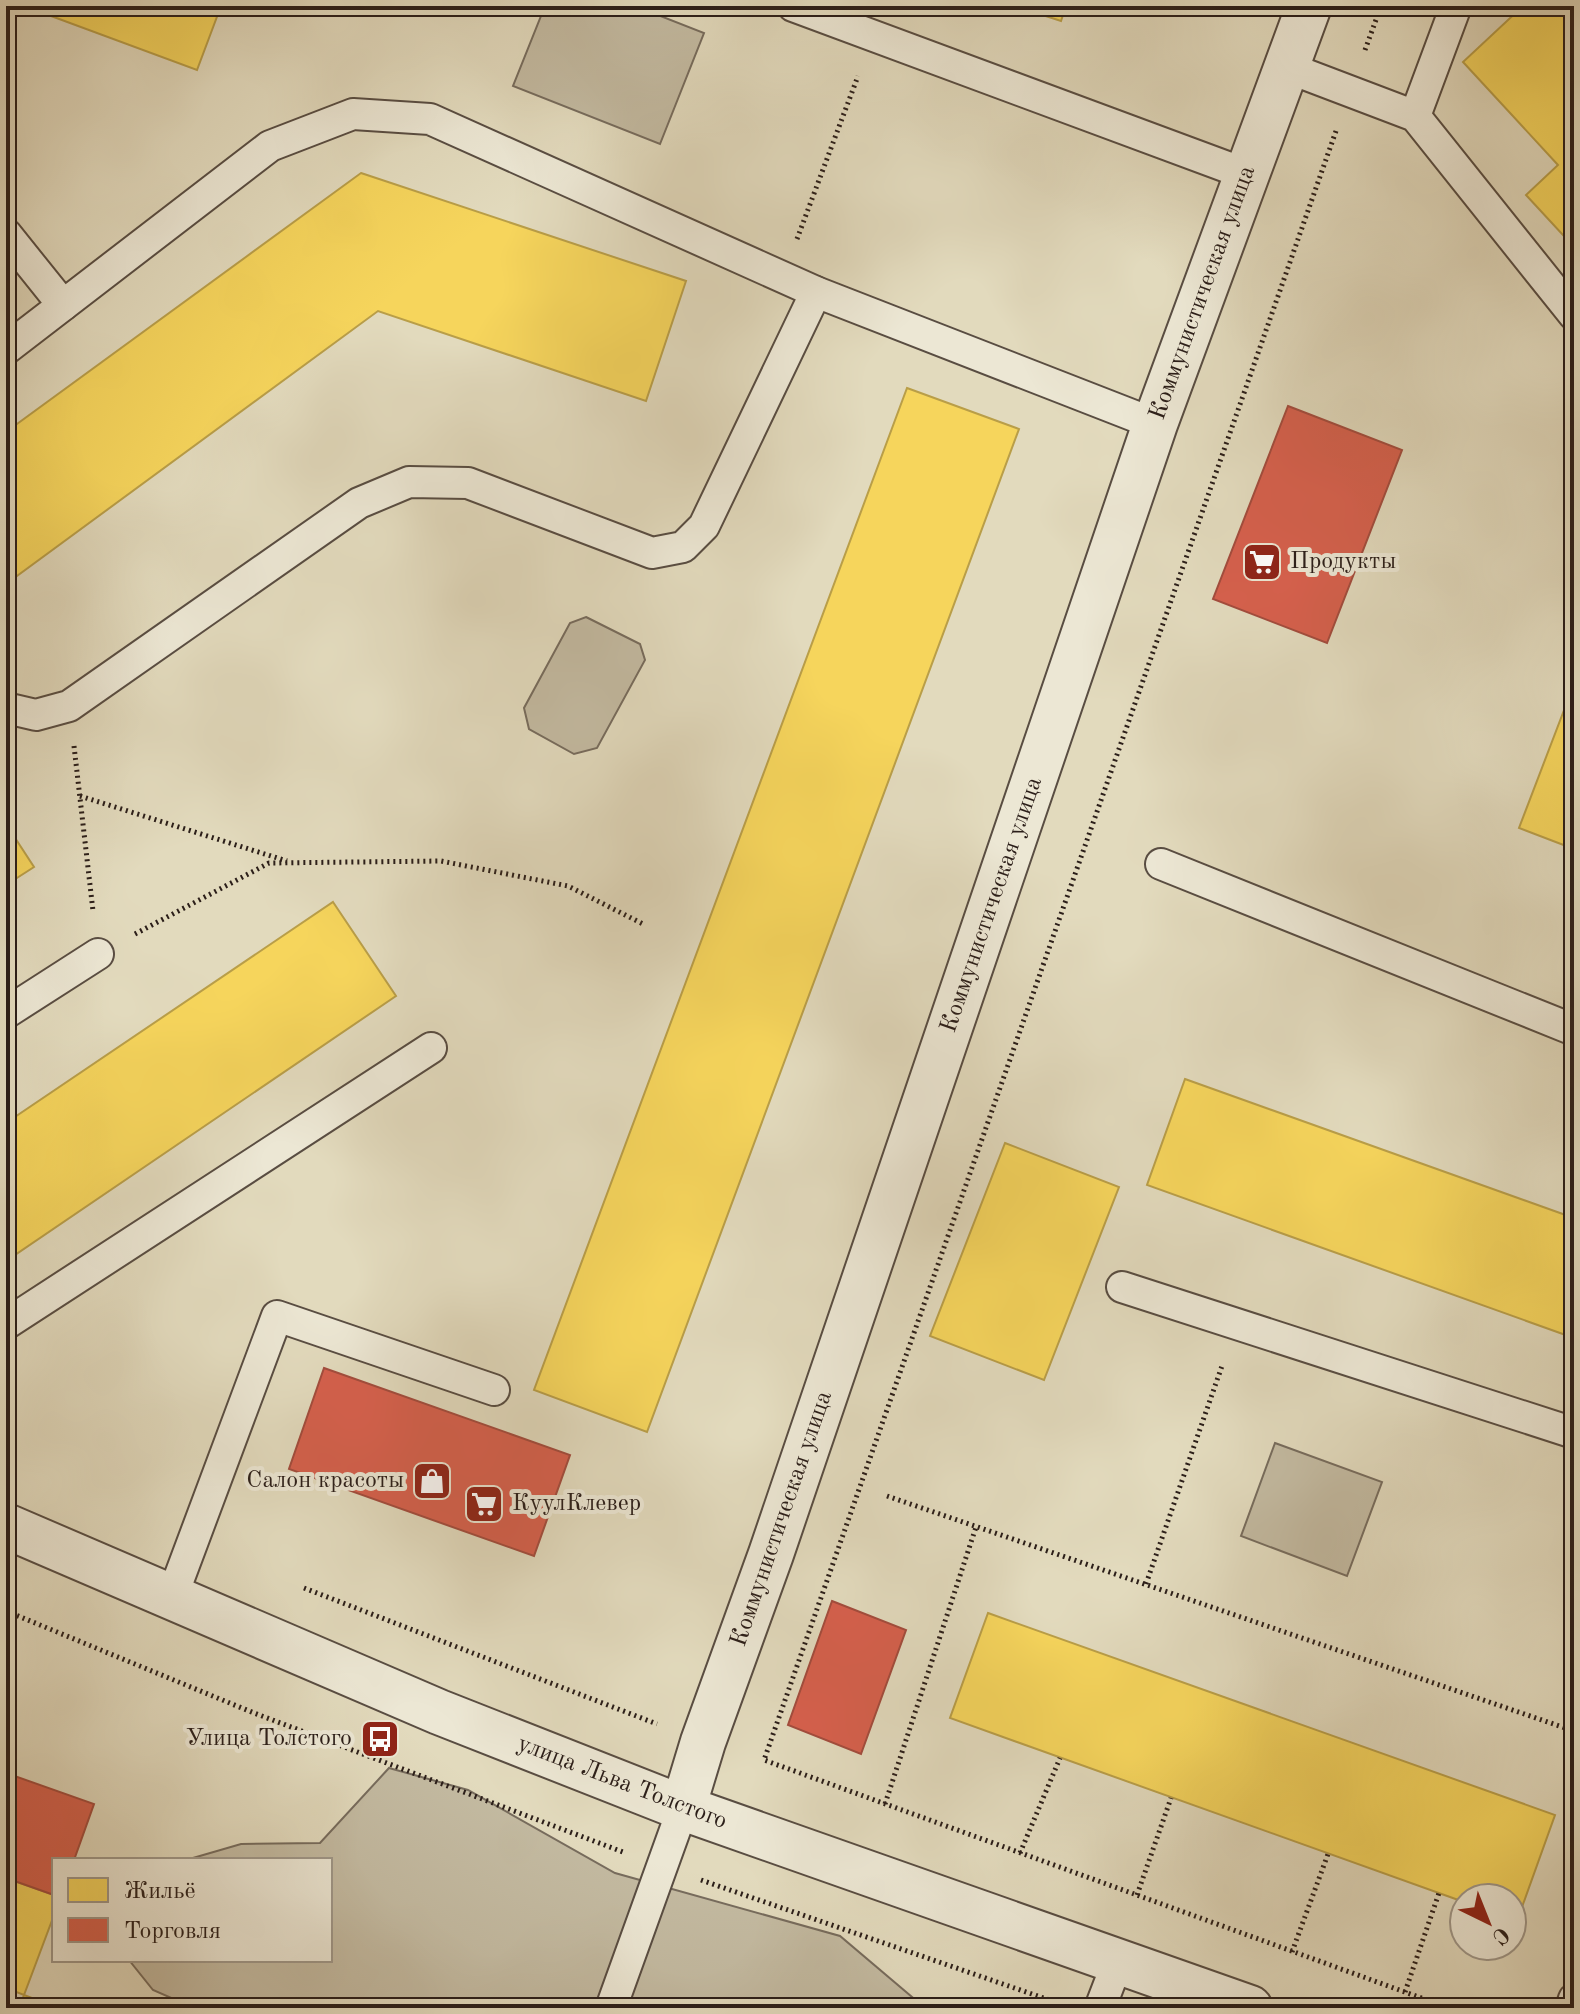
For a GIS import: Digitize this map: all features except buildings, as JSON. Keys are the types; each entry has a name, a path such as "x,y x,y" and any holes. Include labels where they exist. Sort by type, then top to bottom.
{"street":[{"name":"Коммунистическая улица","path":"683,1808 1155,424 1309,6"},
{"name":"улица Льва Толстого","path":"6,1526 439,1712 683,1808 1250,2008"}],"lane":[{"path":"793,6 1246,174"},
{"path":"1415,116 1456,6"},
{"path":"1286,67 1415,116 1574,315"},
{"path":"6,349 270,146 353,114 430,119 816,292 1155,424"},
{"path":"6,234 63,305"},
{"path":"6,708 36,715 69,706 359,503 409,482 468,483 652,553 683,547 704,526 816,292"},
{"path":"1161,864 1574,1030"},
{"path":"6,1013 98,954"},
{"path":"6,1324 431,1048"},
{"path":"1122,1287 1574,1433"},
{"path":"172,1597 277,1316 494,1390"},
{"path":"611,2008 683,1808"},
{"path":"1100,2008 1118,1961"},
{"path":"1571,2008 1574,1999"}],"path":[{"path":"1381,6 764,1760 1449,2008"},
{"path":"782,277 873,36"},
{"path":"69,706 98,954 269,863 441,861 568,886 645,925"},
{"path":"80,796 292,863"},
{"path":"1146,1584 1236,1325"},
{"path":"887,1496 1574,1731"},
{"path":"885,1804 976,1527"},
{"path":"304,1588 703,1742"},
{"path":"6,1611 254,1713"},
{"path":"1020,1853 1060,1758"},
{"path":"1137,1895 1171,1798"},
{"path":"1292,1952 1328,1854"},
{"path":"1405,1992 1439,1893"}],"shaded area":[{"path":"545,6 635,6 704,33 660,144 513,86"},
{"path":"586,617 640,644 645,660 597,748 574,754 529,729 524,708 570,623"},
{"path":"1275,1443 1382,1482 1347,1576 1241,1536"},
{"path":"389,1768 468,1790 615,1873 840,1936 925,2008 194,2008 153,1990 131,1962 332,1962 332,1858 193,1858 241,1844 320,1843"}],"place":[{"name":"Продукты","path":"1262,562"},
{"name":"Салон красоты","path":"432,1481"},
{"name":"КуулКлевер","path":"484,1504"},
{"name":"Улица Толстого","path":"380,1739"}]}
